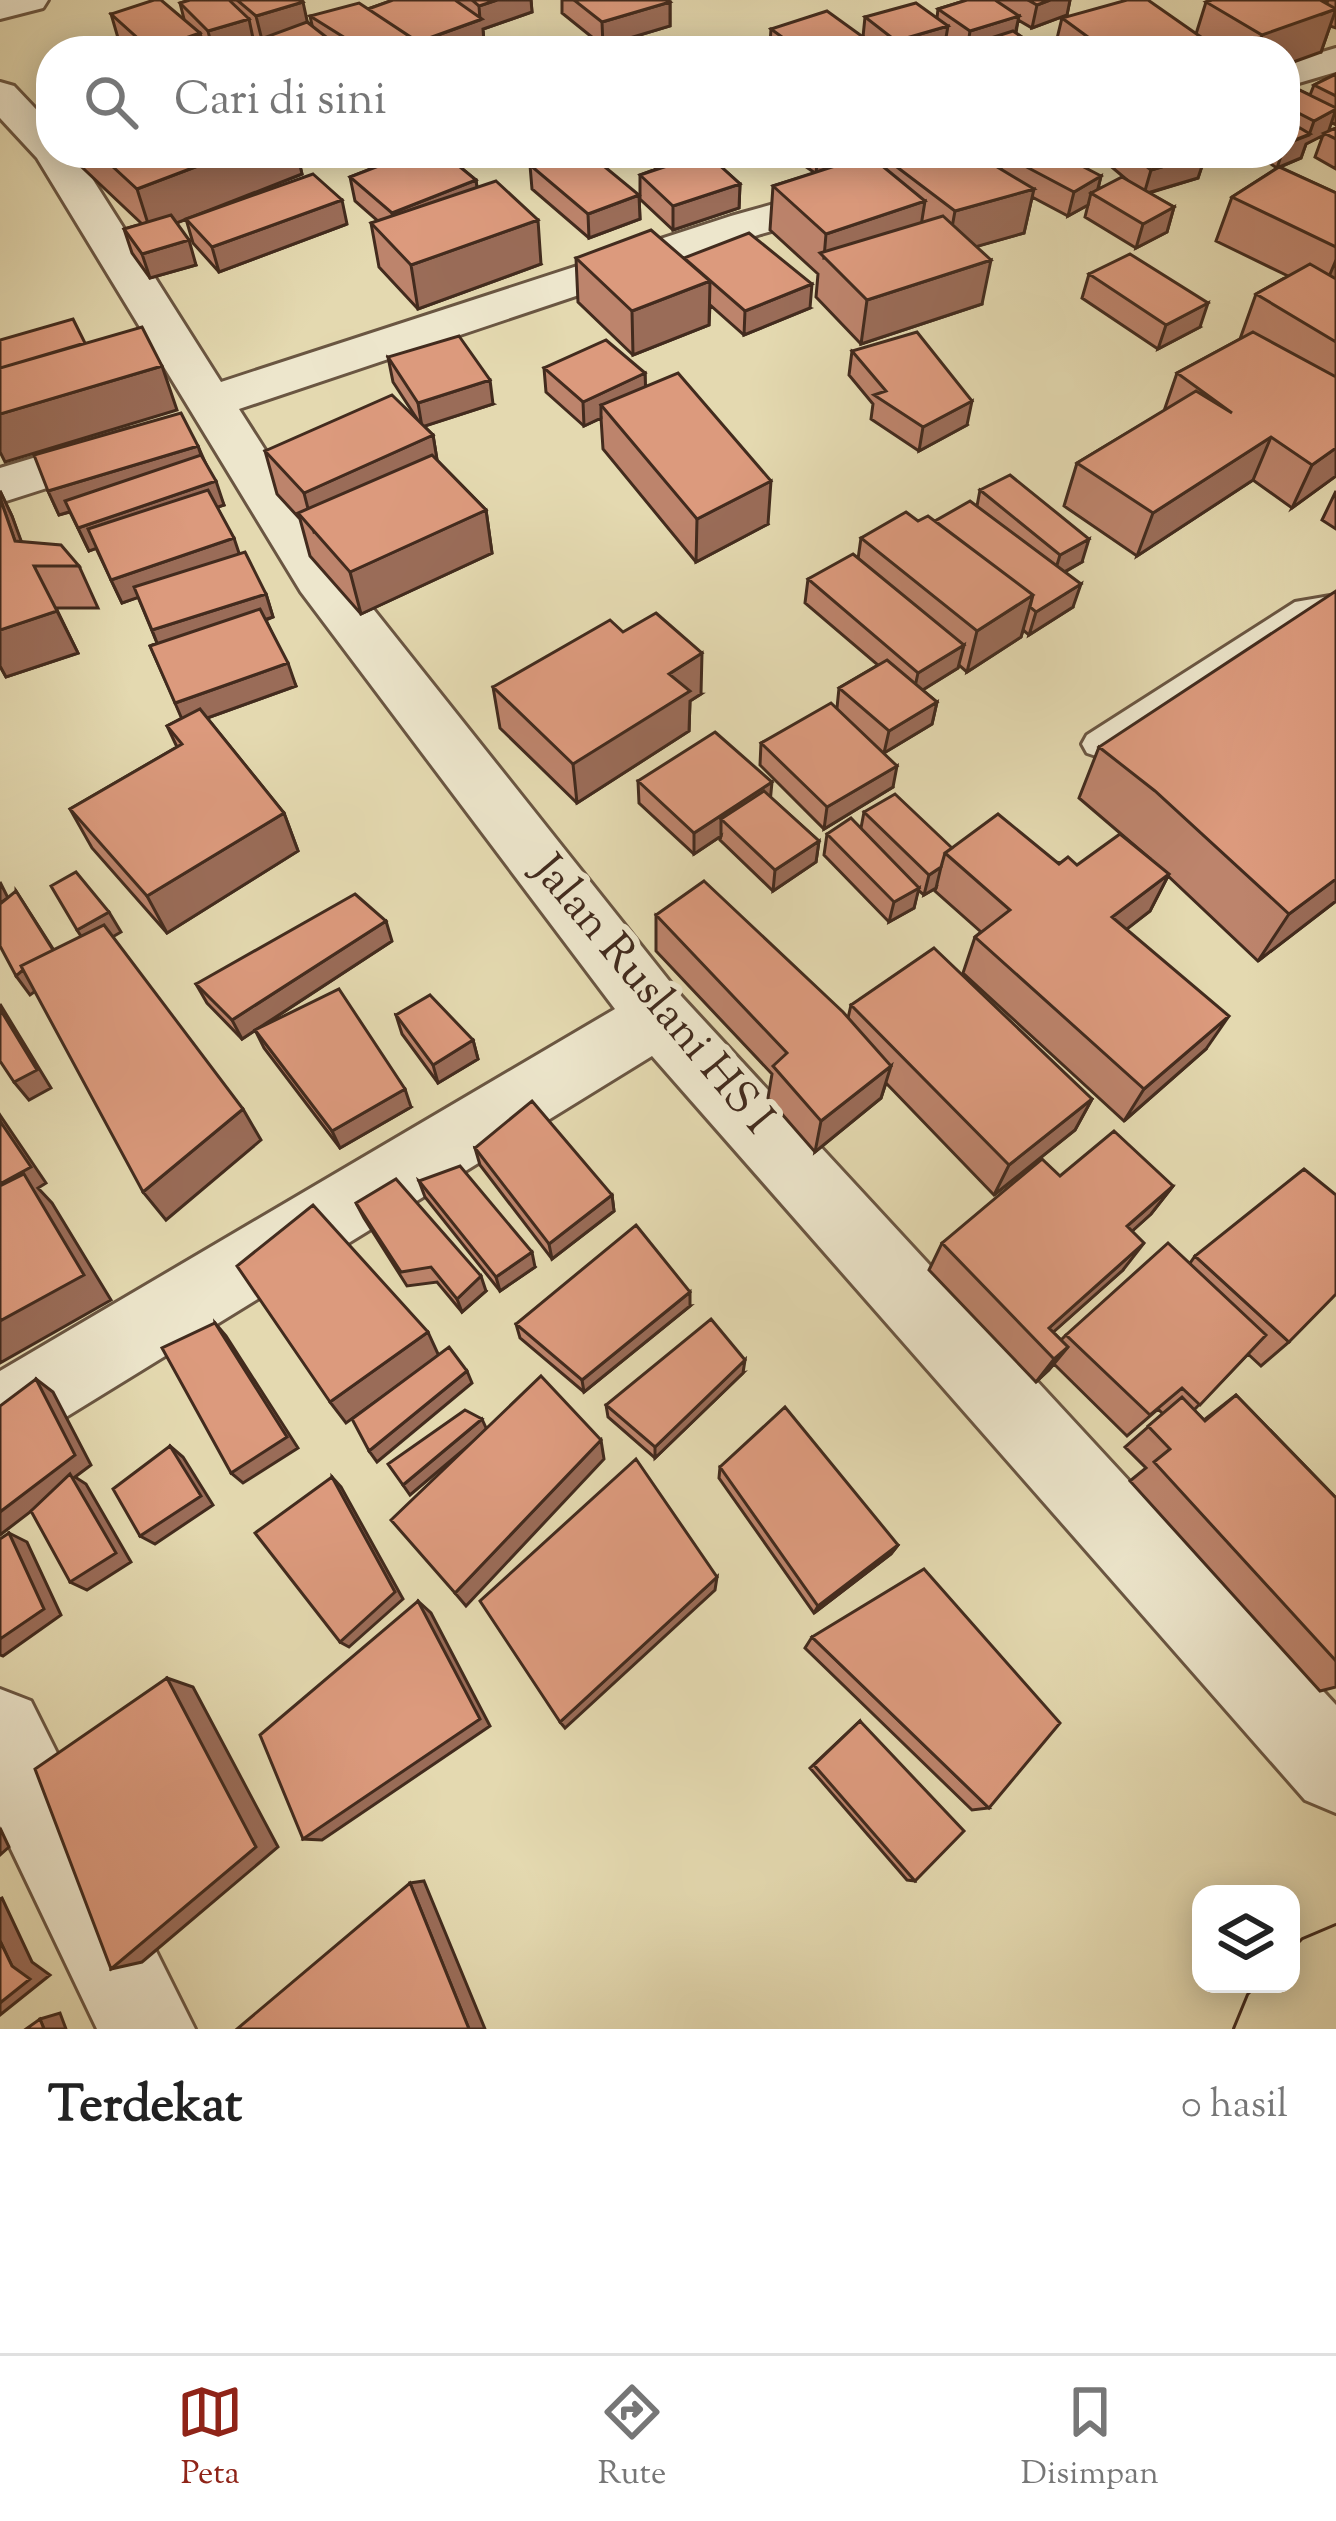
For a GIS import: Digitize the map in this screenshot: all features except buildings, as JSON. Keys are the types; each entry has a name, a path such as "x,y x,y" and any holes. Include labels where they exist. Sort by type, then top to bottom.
{"highway":[{"path":"1283,2029 1336,1973"}],"street":[{"path":"0,8 30,0"},
{"path":"1300,71 1336,60"},
{"name":"Jalan Ruslani HS I","path":"0,94 36,144"},
{"name":"Jalan Ruslani HS I","path":"53,168 320,579 659,1017 1336,1769"},
{"path":"0,486 746,225 949,168"},
{"path":"0,1414 659,1017"},
{"path":"0,1732 147,2029"}],"lane":[{"path":"1099,744 1306,610 1336,606"}]}
